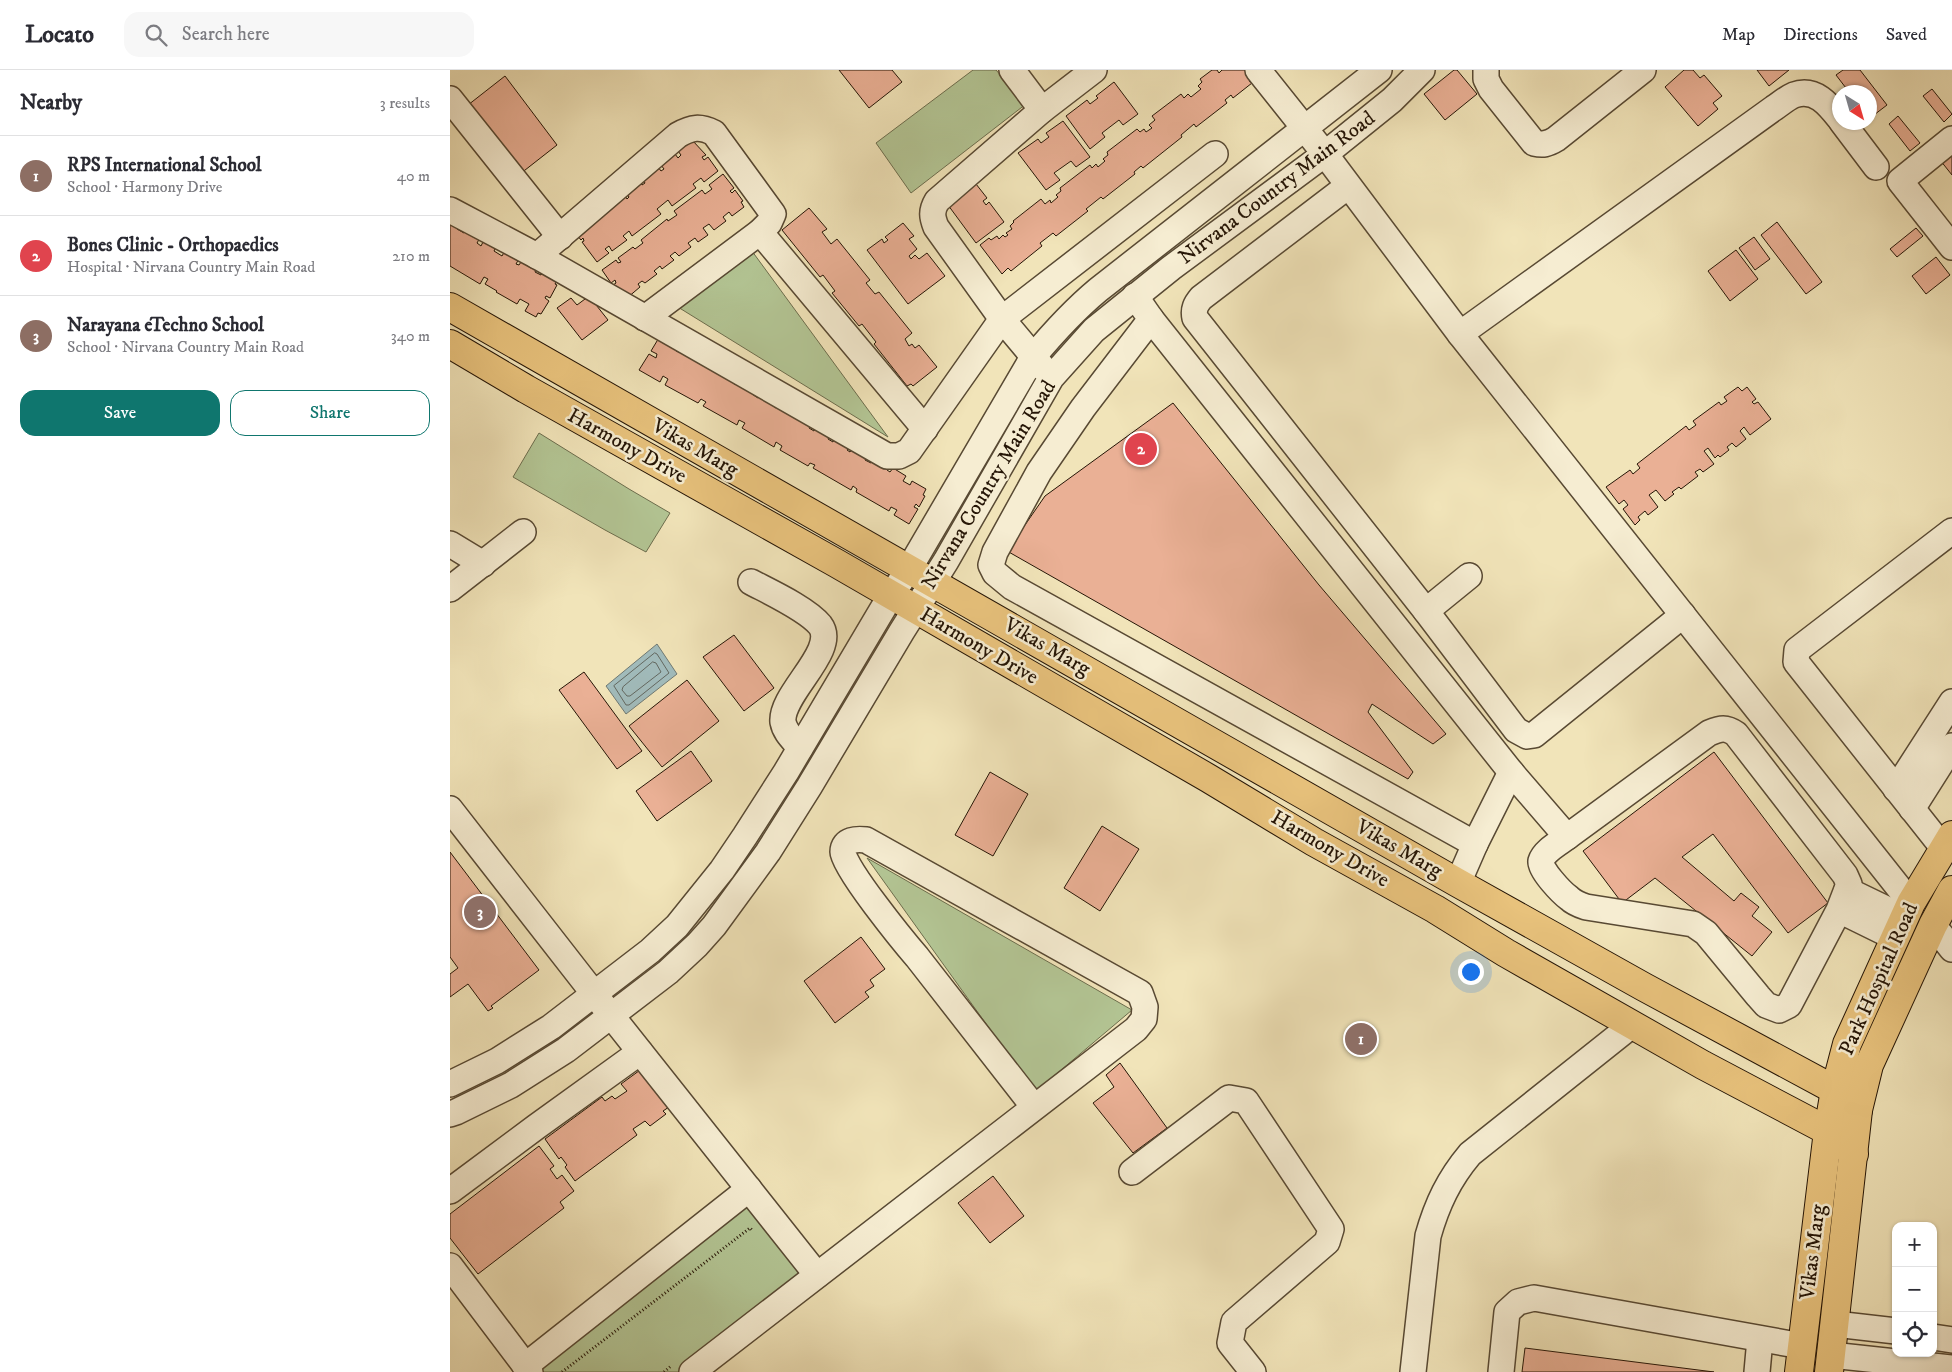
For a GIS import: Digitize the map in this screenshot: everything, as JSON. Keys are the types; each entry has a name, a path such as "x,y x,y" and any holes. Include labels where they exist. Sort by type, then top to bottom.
{"main road":[{"name":"Vikas Marg","path":"450,308 1458,883 1644,987 1835,1090 1858,1110"},
{"name":"Harmony Drive","path":"450,344 526,389 891,595 1632,1025 1761,1097 1828,1131 1854,1154"},
{"path":"1208,778 1226,750"},
{"name":"Park Hospital Road","path":"1828,1131 1835,1090 1847,1044 1904,919 1948,842"},
{"name":"Park Hospital Road","path":"1854,1154 1858,1110 1869,1066 1933,925 1952,890"},
{"name":"Vikas Marg","path":"1801,1359 1828,1131"},
{"name":"Vikas Marg","path":"1830,1364 1854,1154"}],"street":[{"path":"1012,70 1042,110"},
{"path":"1051,378 1002,319 936,228 932,209 936,201 1042,110 1094,70"},
{"path":"1258,70 1325,154 1460,334 1683,616 1904,919"},
{"name":"Nirvana Country Main Road","path":"450,1084 497,1061 551,1027 667,936 692,908 745,836 800,748 891,595 909,569 1033,357 1075,310 1379,70"},
{"name":"Nirvana Country Main Road","path":"450,1114 510,1085 566,1050 612,1016 686,956 714,926 744,886 809,787 933,582 1051,378 1094,330 1135,296 1325,154 1392,100 1422,70"},
{"path":"1486,70 1486,79 1491,89 1534,143 1548,144 1643,70"},
{"path":"1460,334 1794,95 1815,96 1826,101 1832,109"},
{"path":"450,99 560,237"},
{"path":"537,256 678,135 692,127 703,128 714,133 773,214 769,223 760,232 645,318"},
{"path":"1848,130 1876,167"},
{"path":"1952,139 1900,181 1952,247"},
{"path":"450,210 537,256 887,456 899,456 909,451 1002,319 1216,154"},
{"path":"1348,186 1201,298 1194,312 1195,318 1426,611 1516,730 1528,736 1534,735 1683,616"},
{"path":"760,232 925,429"},
{"path":"1135,296 1151,319 1512,772 1567,837"},
{"path":"1151,319 1083,408 1039,472 995,552 991,565 995,573 1012,587 1475,844"},
{"path":"1948,842 1912,809 1796,662 1797,650 1952,531"},
{"path":"450,589 523,532"},
{"path":"450,544 483,564"},
{"path":"1426,611 1469,576"},
{"path":"751,582 790,603 811,617 819,624 823,631 822,646 792,696 783,717 786,731 800,748"},
{"path":"1896,789 1952,702"},
{"path":"1720,728 1728,728 1736,734 1846,875 1849,884 1843,900 1788,1005 1779,1010 1766,1005 1699,927 1693,924 1586,907 1569,898 1541,866 1541,860 1544,855 1567,837 1709,733 1720,728"},
{"path":"1912,809 1952,746"},
{"path":"1458,883 1475,844 1512,772"},
{"path":"450,809 594,995 817,1275"},
{"path":"682,1369 817,1275 1136,1029 1144,1019 1145,1007 1140,993 866,840 856,839 849,841 844,847 843,853 846,861 873,902 1034,1107"},
{"path":"1843,900 1904,919"},
{"path":"1933,925 1952,949"},
{"path":"1413,1372 1428,1236 1434,1215 1454,1173 1470,1154 1632,1025"},
{"path":"450,1192 536,1126 640,1052"},
{"path":"1132,1172 1229,1098 1246,1101 1331,1229 1327,1242 1234,1322 1230,1343 1253,1372"},
{"path":"450,1266 528,1369 749,1189"},
{"path":"1500,1372 1507,1312 1518,1302 1534,1298 1760,1339 1801,1359"},
{"path":"1835,1324 1892,1331 1883,1367"},
{"path":"1937,1338 1952,1340"},
{"path":"1757,1372 1760,1339"},
{"path":"1830,1364 1952,1368"}],"path":[{"path":"562,1372 750,1228 755,1234"},
{"path":"664,1372 682,1369"}],"green space":[{"path":"973,70 996,70 1026,104 911,193 876,143"},
{"path":"749,247 888,437 673,304"},
{"path":"539,433 670,513 646,552 513,477"},
{"path":"867,858 1132,1010 1035,1092"},
{"path":"749,1204 805,1275 682,1372 538,1371"}],"water":[{"path":"657,644 677,674 626,714 606,686"}],"building":[{"path":"839,70 892,70 902,82 869,108"},
{"path":"1212,70 1217,70 1219,73 1222,70 1254,70 1257,74 1249,81 1252,83 1233,98 1231,95 1225,100 1227,103 1196,127 1194,124 1181,135 1182,137 1143,168 1141,166 1134,172 1135,174 1103,199 1101,197 1086,209 1088,211 1056,236 1053,233 1040,243 1042,246 1011,271 1008,268 1002,274 980,245 989,238 991,240 997,236 999,239 1003,235 1005,237 1008,235 1006,233 1012,229 1010,226 1013,221 1041,199 1045,204 1050,200 1051,203 1058,197 1056,195 1061,191 1060,188 1090,165 1092,168 1096,164 1098,167 1105,161 1103,159 1108,155 1107,152 1137,129 1140,132 1144,129 1146,132 1152,128 1149,125 1155,120 1152,116 1181,94 1184,98 1188,94 1191,97 1201,89 1198,86 1202,82 1200,79"},
{"path":"1454,70 1457,70 1477,94 1445,120 1424,94"},
{"path":"1684,70 1693,70 1700,78 1704,75 1722,96 1713,103 1718,109 1698,126 1665,87"},
{"path":"1757,70 1789,70 1769,86"},
{"path":"1843,70 1860,70 1872,85 1844,85 1836,75"},
{"path":"505,76 557,145 520,174 468,105"},
{"path":"1114,82 1138,114 1123,125 1119,120 1102,133 1105,137 1090,149 1066,116 1087,100 1090,104 1098,98 1096,96"},
{"path":"1932,89 1952,114 1944,122 1923,96"},
{"path":"1877,92 1887,105 1877,113"},
{"path":"1898,116 1920,143 1910,151 1889,124"},
{"path":"1063,121 1090,157 1076,167 1071,161 1054,173 1060,180 1046,190 1018,153 1038,139 1041,143 1049,137 1046,133"},
{"path":"692,140 706,155 702,157 704,160 708,157 718,171 704,182 701,178 693,184 696,188 672,206 668,200 657,209 661,214 632,236 629,231 623,236 627,240 612,251 609,246 605,249 609,253 597,262 582,242 584,241 583,238 581,240 573,230 604,207 608,212 614,207 610,202 623,193 627,199 629,197 625,191 639,180 642,185 645,183 642,178 658,167 661,171 664,169 661,165 675,154 678,158 681,155 678,151"},
{"path":"1950,154 1952,157 1952,175 1940,160"},
{"path":"723,174 734,188 730,191 732,193 735,190 743,201 741,202 744,207 732,216 729,212 723,217 726,221 714,230 709,224 703,228 708,235 698,242 695,238 688,243 691,247 679,256 675,252 670,256 674,260 662,269 660,266 654,271 657,274 645,283 642,281 638,284 640,287 627,298 613,285 616,283 615,280 611,283 602,270 616,260 618,263 621,262 618,258 633,247 635,249 643,243 641,240 667,219 668,221 677,215 674,211 702,190 705,194 712,189 709,185"},
{"path":"976,184 987,198 983,201 986,205 989,202 1004,222 976,243 948,205"},
{"path":"809,208 827,229 822,232 831,244 837,239 870,280 866,283 875,294 879,292 912,333 905,339 909,346 912,344 915,348 919,345 937,367 913,386 911,384 907,386 874,344 876,342 862,324 859,326 832,293 835,291 823,275 820,277 782,230"},
{"path":"450,220 459,225 457,229 464,233 467,228 481,236 477,243 481,246 484,240 496,247 494,251 502,256 506,249 520,257 516,264 519,265 523,259 537,267 535,272 541,275 544,271 558,279 550,298 546,296 545,298 549,301 541,314 538,313 536,317 525,311 529,304 520,299 517,304 496,292 485,284 488,279 484,277 480,284 450,266"},
{"path":"1777,222 1822,282 1806,294 1761,235"},
{"path":"903,223 914,236 909,239 917,249 909,256 911,259 915,255 919,259 927,253 945,276 908,304 867,250 882,239 884,243 888,240 885,237"},
{"path":"1916,228 1923,236 1897,257 1890,249"},
{"path":"1754,237 1770,259 1755,270 1739,248"},
{"path":"1736,250 1758,279 1730,301 1708,271"},
{"path":"1936,257 1950,275 1926,294 1912,276"},
{"path":"589,296 608,320 582,340 557,308 571,298 577,305"},
{"path":"660,336 679,346 676,351 681,353 684,349 700,358 697,362 700,364 702,361 720,375 721,372 736,380 734,384 737,385 740,382 754,390 752,394 758,398 760,393 775,402 773,406 776,408 778,403 812,423 809,428 814,431 817,426 831,433 828,439 833,442 836,436 851,445 847,450 850,452 854,446 868,454 865,460 871,463 874,458 889,466 887,470 890,472 893,468 906,476 903,481 910,485 912,481 926,489 923,495 925,496 919,507 916,504 914,507 918,509 909,524 894,515 897,510 891,507 889,511 856,492 857,489 853,486 851,490 813,468 815,465 810,463 808,466 780,450 782,446 776,442 774,447 742,428 745,423 739,420 737,425 703,406 706,402 701,399 698,403 665,385 668,379 663,376 660,382 639,370 649,354 656,358 657,354 651,351"},
{"path":"1738,387 1742,391 1747,387 1756,399 1752,402 1754,404 1758,402 1771,419 1750,435 1744,427 1740,431 1746,439 1736,447 1732,443 1727,447 1729,450 1720,457 1718,455 1715,458 1708,448 1704,451 1714,464 1703,472 1700,469 1695,472 1698,476 1681,489 1679,487 1672,492 1674,494 1665,501 1656,490 1649,495 1658,507 1648,515 1645,511 1638,517 1640,520 1635,525 1623,509 1628,505 1624,500 1619,504 1606,487 1630,470 1633,474 1640,468 1637,464 1686,426 1689,430 1696,425 1693,421 1719,402 1721,405 1727,401 1724,397"},
{"path":"1173,403 1319,585 1446,734 1433,744 1372,704 1368,712 1413,772 1408,779 1007,551 1045,496"},
{"path":"734,635 774,688 744,711 703,657"},
{"path":"584,672 642,751 617,769 559,690"},
{"path":"687,680 719,721 662,767 629,726"},
{"path":"691,751 712,781 657,821 636,791"},
{"path":"1714,752 1828,903 1788,933 1713,834 1682,857 1734,901 1741,893 1759,907 1752,916 1772,932 1752,956 1655,878 1622,903 1583,851"},
{"path":"990,772 1028,794 993,856 955,835"},
{"path":"1102,826 1139,849 1100,911 1064,888"},
{"path":"450,852 539,970 491,1006 493,1008 488,1011 468,984 450,997 450,974 458,968 450,957"},
{"path":"861,937 885,969 870,980 874,986 865,992 869,997 835,1023 804,981"},
{"path":"1120,1063 1167,1128 1133,1153 1093,1103 1114,1087 1106,1075"},
{"path":"647,1065 653,1088 659,1096 666,1091 675,1103 663,1111 666,1114 650,1126 645,1121 633,1129 637,1135 575,1181 565,1167 567,1165 561,1157 559,1159 545,1139 602,1097 605,1101 612,1096 615,1099 627,1091 621,1084"},
{"path":"539,1146 554,1166 550,1169 557,1179 562,1175 574,1191 560,1202 564,1208 478,1274 450,1238 450,1214"},
{"path":"993,1176 1024,1216 990,1243 958,1203"},
{"path":"1525,1348 1714,1372 1522,1372"}],"place":[{"name":"Bones Clinic - Orthopaedics","path":"1141,449"},
{"name":"Narayana eTechno School","path":"480,912"},
{"name":"RPS International School","path":"1361,1039"}]}
